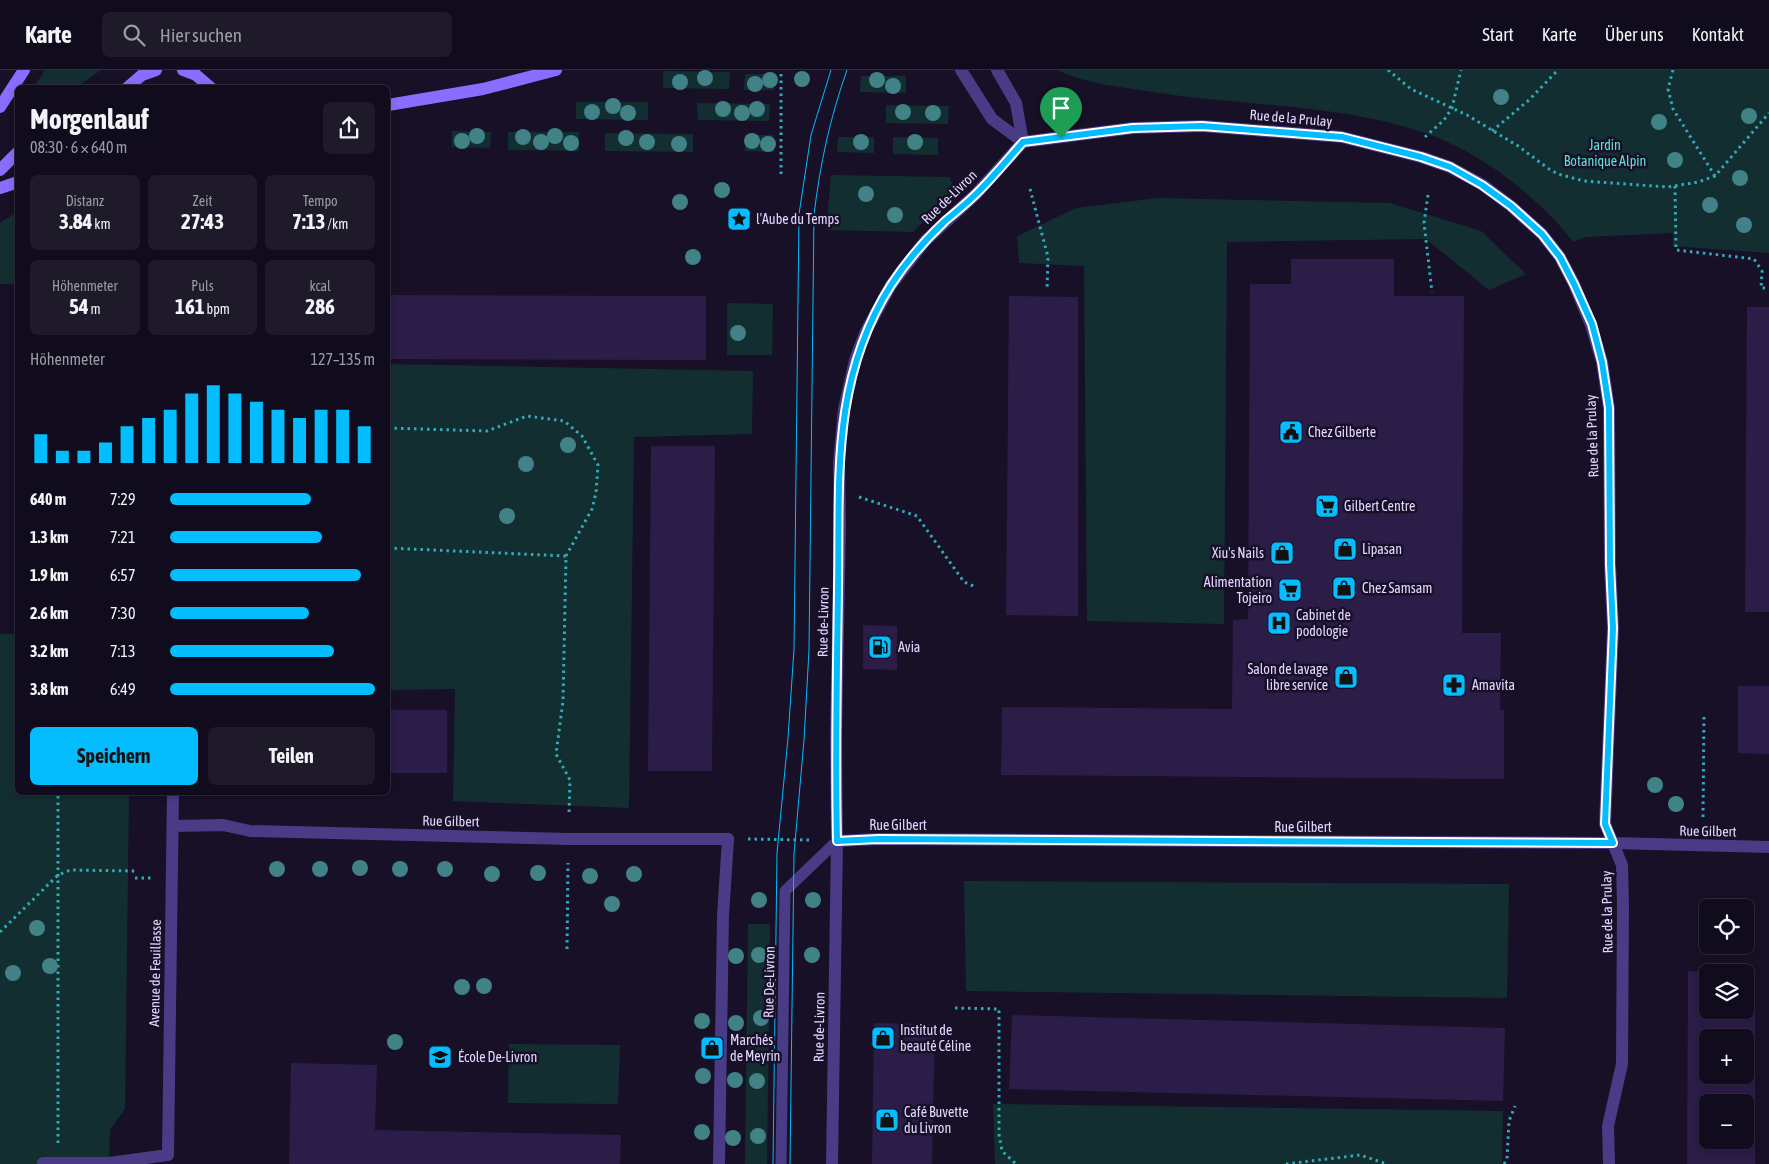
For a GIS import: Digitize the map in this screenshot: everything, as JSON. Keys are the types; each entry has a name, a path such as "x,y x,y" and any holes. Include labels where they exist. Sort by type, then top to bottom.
{"main road":[{"path":"0,107 24,70"},
{"path":"129,85 135,70"},
{"path":"129,85 142,75 156,70"},
{"path":"183,70 196,73 211,85"},
{"path":"390,105 482,89 556,70"},
{"path":"0,170 15,155"},
{"path":"0,188 15,183"}],"street":[{"path":"961,70 992,119 1023,142"},
{"path":"996,70 1016,103 1023,142"},
{"name":"Rue de la Prulay","path":"1023,142 1133,128 1202,126 1342,137 1421,157 1450,167 1482,185 1542,234 1563,264 1592,324 1602,362 1609,408 1610,564 1613,628 1605,824 1622,865 1622,1064 1608,1126 1609,1164"},
{"name":"Rue de-Livron","path":"832,1164 837,841 836,735 840,525 839,462 844,409 855,360 876,311 904,266 944,222 976,194 1023,142"},
{"name":"Avenue de Feuillasse","path":"58,1163 109,1163 168,1154 173,795"},
{"name":"Rue Gilbert","path":"173,826 223,825 250,831 319,833 728,839"},
{"path":"719,1164 723,916 728,839"},
{"name":"Rue Gilbert","path":"837,841 878,839 1613,843 1769,847"},
{"path":"43,1163 58,1163"}],"lane":[{"name":"Rue De-Livron","path":"781,1164 785,891 837,841"}],"path":[{"path":"781,70 781,174"},
{"path":"1388,70 1411,89 1452,108 1492,130 1549,169 1584,181 1675,186 1698,182 1715,176 1769,112"},
{"path":"1424,138 1444,120 1452,108 1461,70"},
{"path":"1492,130 1529,100 1558,70"},
{"path":"1673,70 1668,89 1673,109 1715,176"},
{"path":"1675,186 1676,250 1754,259 1762,271 1761,288 1769,288"},
{"path":"1030,189 1048,258 1047,290"},
{"path":"1428,195 1424,223 1432,292"},
{"path":"390,428 487,431 527,416 564,421 582,436 598,465 596,493 592,508 566,556 563,701 556,754 570,780 569,814"},
{"path":"859,497 917,516 964,582 976,587"},
{"path":"390,548 566,556"},
{"path":"1703,817 1704,714"},
{"path":"58,795 58,1163"},
{"path":"728,839 837,841"},
{"path":"567,949 568,862"},
{"path":"0,932 58,875 70,870 135,871"},
{"path":"955,1008 999,1009 999,1134 1002,1151 1016,1164"},
{"path":"1504,1164 1507,1158 1509,1121 1515,1106"},
{"path":"1286,1164 1360,1155 1387,1164"}],"green space":[{"path":"45,70 101,70 80,85 35,85"},
{"name":"Jardin Botanique Alpin","path":"1057,70 1769,70 1769,253 1673,246 1673,233 1586,237 1573,242 1539,204 1497,170 1454,145 1410,128 1375,119 1339,113 1195,98 1107,85 1081,79"},
{"path":"663,71 730,72 729,89 663,88"},
{"path":"745,74 774,74 774,90 744,90"},
{"path":"861,76 906,76 906,93 860,92"},
{"path":"576,102 648,102 648,120 576,119"},
{"path":"697,103 770,104 769,121 698,120"},
{"path":"886,105 949,106 948,124 886,123"},
{"path":"452,131 491,132 490,148 452,147"},
{"path":"508,132 579,132 579,151 508,150"},
{"path":"605,133 693,134 693,152 605,151"},
{"path":"745,135 774,135 774,152 745,151"},
{"path":"838,137 874,137 874,153 837,152"},
{"path":"893,137 938,138 938,155 893,154"},
{"path":"831,175 949,177 955,189 913,232 826,230"},
{"path":"1158,198 1390,203 1481,231 1526,274 1489,290 1426,239 1227,242 1224,624 1087,621 1084,266 1019,263 1017,236 1076,208"},
{"path":"15,213 15,284 0,284 0,223"},
{"path":"727,303 773,304 772,355 727,355"},
{"path":"390,364 753,371 752,434 634,437 629,808 453,801 455,689 390,690"},
{"path":"0,634 15,634 15,795 129,795 125,1109 110,1130 109,1164 0,1164"},
{"path":"964,881 1509,884 1507,998 966,991"},
{"path":"748,924 770,924 767,1164 745,1164"},
{"path":"509,1044 620,1045 618,1104 508,1103"},
{"path":"993,1104 1503,1111 1502,1164 995,1164"}],"building":[{"path":"1291,259 1394,259 1394,296 1464,296 1462,633 1501,633 1500,710 1504,710 1504,779 1001,775 1002,707 1232,709 1233,620 1248,619 1250,284 1291,284"},
{"path":"390,295 706,296 706,360 390,359"},
{"path":"1009,296 1078,297 1078,616 1006,615"},
{"path":"1747,307 1769,307 1769,612 1745,612"},
{"path":"651,446 715,446 712,771 648,771"},
{"name":"Avia","path":"863,625 897,626 897,670 863,669"},
{"path":"1738,686 1769,686 1769,754 1738,753"},
{"path":"390,710 447,710 447,773 390,773"},
{"path":"1688,971 1699,971 1699,1019 1754,1019 1755,973 1755,1164 1687,1164"},
{"path":"1012,1015 1505,1028 1503,1101 1009,1089"},
{"path":"874,1023 935,1024 932,1164 872,1164"},
{"path":"291,1063 377,1065 375,1130 621,1135 620,1164 289,1164"}],"tram line":[{"path":"773,1164 777,853 794,649 799,214 811,135 831,70"},
{"path":"790,1164 794,854 804,740 809,650 814,215 826,141 847,70"}],"place":[{"name":"l'Aube du Temps","path":"739,219"},
{"name":"Chez Gilberte","path":"1291,432"},
{"name":"Gilbert Centre","path":"1327,506"},
{"name":"Lipasan","path":"1345,549"},
{"name":"Xiu's Nails","path":"1282,553"},
{"name":"Chez Samsam","path":"1344,588"},
{"name":"Alimentation Tojeiro","path":"1290,590"},
{"name":"Cabinet de podologie","path":"1279,623"},
{"name":"Avia","path":"880,647"},
{"name":"Salon de lavage libre service","path":"1346,677"},
{"name":"Amavita","path":"1454,685"},
{"name":"Institut de beauté Céline","path":"883,1038"},
{"name":"Marchés de Meyrin","path":"712,1048"},
{"name":"École De-Livron","path":"440,1057"},
{"name":"Café Buvette du Livron","path":"887,1120"}],"route":[{"path":"1202,126 1342,137 1421,157 1450,167 1482,185 1511,206 1542,234 1560,257 1592,324 1602,362 1609,408 1610,564 1613,628 1605,824 1613,843 878,839 837,841 836,735 840,525 839,462 844,409 855,360 866,331 890,285 925,241 976,194 1023,142 1061,138 1133,128 1202,126"}]}
